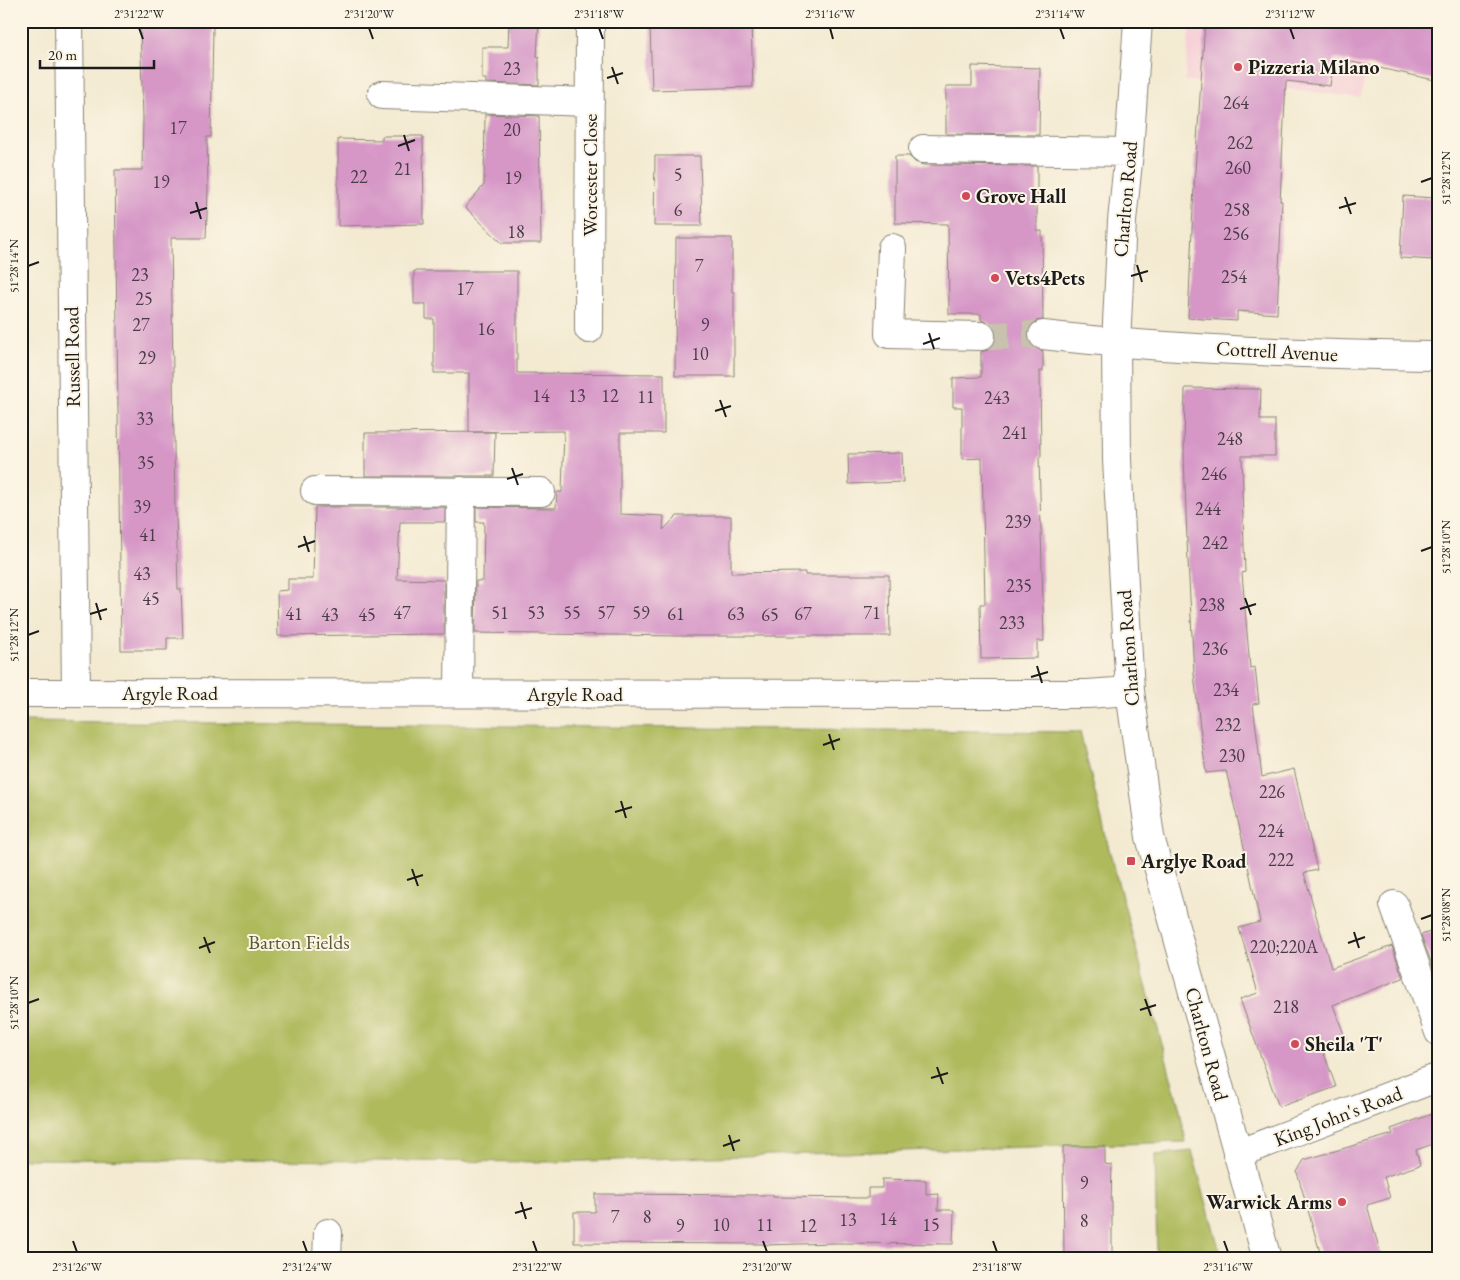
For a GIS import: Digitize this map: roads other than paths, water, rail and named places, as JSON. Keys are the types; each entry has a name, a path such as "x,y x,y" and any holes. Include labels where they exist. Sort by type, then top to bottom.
{"street":[{"name":"Russell Road","path":"69,21 76,693"},
{"name":"Worcester Close","path":"589,329 590,21"},
{"name":"Charlton Road","path":"1138,21 1122,221 1116,343 1117,460 1130,691 1150,837 1267,1259"},
{"path":"382,95 590,102"},
{"path":"923,149 1129,152"},
{"path":"892,248 889,334 981,336"},
{"name":"Cottrell Avenue","path":"1043,335 1116,343 1347,354 1439,356"},
{"path":"315,491 541,492"},
{"path":"459,694 461,491"},
{"name":"Argyle Road","path":"21,693 1087,694 1130,691"},
{"path":"1394,905 1439,1032"},
{"name":"King John's Road","path":"1237,1154 1439,1077"}],"tunnel":[{"path":"981,336 1043,335"}],"place":[{"name":"Pizzeria Milano","path":"1238,67"},
{"name":"Grove Hall","path":"966,196"},
{"name":"Vets4Pets","path":"995,278"},
{"name":"Arglye Road","path":"1131,861"},
{"name":"Sheila 'T'","path":"1295,1044"},
{"name":"Warwick Arms","path":"1342,1202"}],"park label":[{"name":"Barton Fields","path":"299,942"}]}
